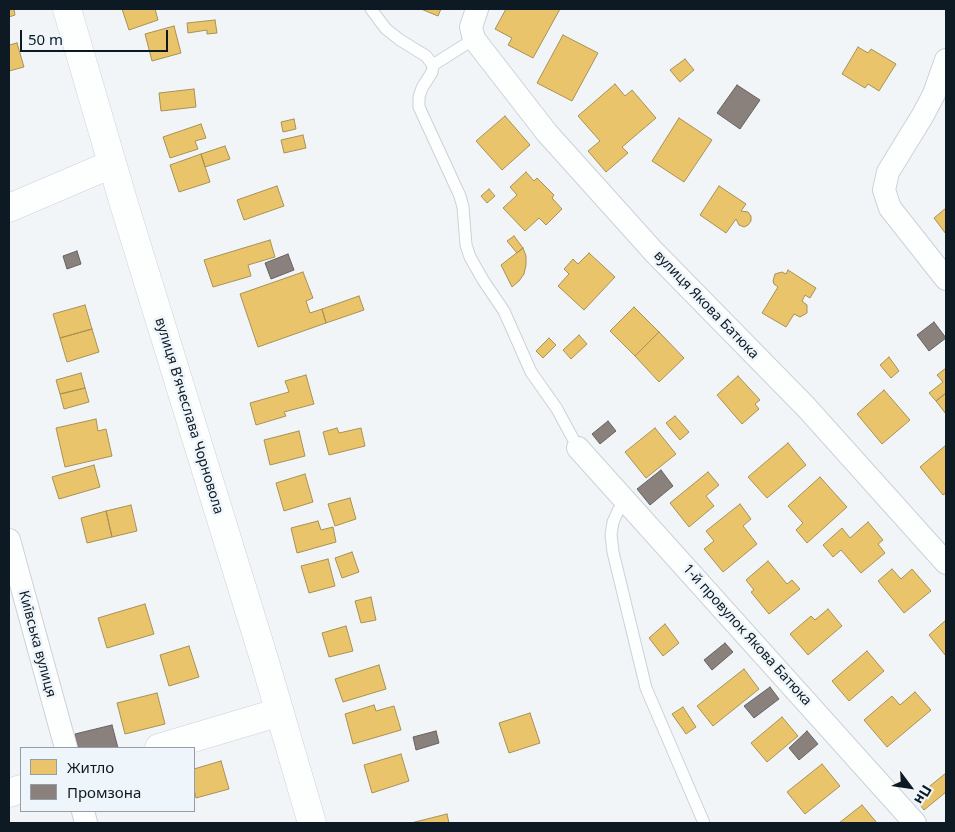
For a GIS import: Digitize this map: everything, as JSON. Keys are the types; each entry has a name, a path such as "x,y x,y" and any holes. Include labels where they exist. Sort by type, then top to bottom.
{"street":[{"name":"вулиця Вʼячеслава Чорновола","path":"67,9 112,164 280,712 312,823"},
{"path":"474,39 471,27 478,9"},
{"name":"вулиця Якова Батюка","path":"474,39 546,133 654,252 806,407 946,564"},
{"path":"946,60 934,94 888,172 884,190 890,208 946,279"},
{"path":"9,208 112,164"},
{"name":"1-й провулок Якова Батюка","path":"578,448 915,823"},
{"name":"Київська вулиця","path":"9,540 66,747"},
{"path":"163,747 280,712"}],"lane":[{"path":"371,9 386,29 426,56 433,65 432,72 422,88 419,97 419,107 460,196 463,207 466,245 470,257 504,310 531,372 557,410 578,448"},
{"path":"433,65 474,39"},
{"path":"626,501 618,510 612,522 611,535 613,552 641,668 646,688 704,823"}],"building: Житло":[{"path":"9,9 14,9 15,15 9,17"},
{"path":"122,9 155,9 158,20 129,30"},
{"path":"421,9 441,9 438,16"},
{"path":"506,9 560,9 533,58 508,45 512,38 495,29"},
{"path":"215,20 217,33 207,34 207,30 188,33 187,23"},
{"path":"174,26 181,53 152,61 145,34"},
{"path":"563,35 598,53 572,101 537,83"},
{"path":"17,43 24,67 9,71 9,45"},
{"path":"858,47 868,53 871,49 896,64 879,91 868,84 865,88 842,74"},
{"path":"685,59 694,70 680,82 670,70"},
{"path":"615,84 625,96 632,90 656,118 622,147 628,153 606,172 588,151 600,141 578,116"},
{"path":"194,89 196,107 161,111 159,93"},
{"path":"505,116 530,145 502,170 476,141"},
{"path":"679,118 712,140 684,182 652,161"},
{"path":"294,119 296,129 283,132 281,122"},
{"path":"201,124 206,138 195,141 198,149 170,158 163,137"},
{"path":"303,135 306,148 284,153 281,140"},
{"path":"225,146 230,159 205,167 201,154"},
{"path":"201,154 210,182 179,192 170,165"},
{"path":"526,172 534,181 537,178 554,195 552,198 562,209 546,225 539,218 525,231 503,208 517,195 510,187"},
{"path":"277,186 284,206 244,220 237,200"},
{"path":"719,186 746,204 741,211 748,212 751,216 751,221 748,225 744,227 739,225 736,219 726,233 700,215"},
{"path":"489,189 495,196 487,203 481,196"},
{"path":"946,208 946,234 934,218"},
{"path":"514,236 523,248 517,253 507,241"},
{"path":"270,240 275,257 248,265 251,276 213,287 204,260"},
{"path":"523,248 526,256 524,274 512,287 501,265"},
{"path":"589,253 615,277 584,310 558,286 569,274 564,269 573,259 578,264"},
{"path":"788,270 816,288 810,298 805,295 802,301 807,305 807,313 800,317 794,314 786,327 762,313 778,287 773,281 775,274 782,272 786,274"},
{"path":"303,272 313,298 306,301 310,313 322,309 326,323 258,347 240,294"},
{"path":"359,296 364,310 326,323 322,309"},
{"path":"85,305 92,329 60,338 53,314"},
{"path":"634,307 659,332 635,356 610,331"},
{"path":"92,329 99,352 67,362 60,338"},
{"path":"659,332 684,358 659,382 635,356"},
{"path":"579,335 587,344 571,359 563,350"},
{"path":"549,338 556,345 543,358 536,351"},
{"path":"889,357 899,371 891,378 880,365"},
{"path":"946,368 946,393 936,401 929,393 943,382 937,375"},
{"path":"81,373 85,388 60,394 56,380"},
{"path":"306,375 314,404 284,412 286,416 256,425 250,403 289,392 285,381"},
{"path":"738,376 760,400 755,404 759,409 742,424 717,395"},
{"path":"85,388 89,402 64,409 60,394"},
{"path":"884,390 910,420 882,444 857,414"},
{"path":"946,393 946,414 936,401"},
{"path":"675,416 689,432 680,440 666,423"},
{"path":"96,419 98,431 106,429 112,456 65,467 56,428"},
{"path":"337,428 339,433 361,428 365,446 329,455 323,432"},
{"path":"655,428 676,454 646,478 625,452"},
{"path":"299,431 305,456 270,465 264,440"},
{"path":"788,443 806,465 767,498 748,477"},
{"path":"946,445 946,493 943,495 920,467"},
{"path":"94,465 100,487 59,499 52,477"},
{"path":"708,472 719,485 706,496 714,506 689,527 670,503"},
{"path":"305,474 313,502 284,511 276,483"},
{"path":"820,477 847,507 807,543 796,530 803,523 788,506"},
{"path":"350,498 356,519 335,526 328,504"},
{"path":"740,504 751,519 743,526 757,544 723,572 704,549 714,541 706,531"},
{"path":"131,505 137,531 112,537 106,511"},
{"path":"106,511 112,537 87,543 81,518"},
{"path":"318,521 321,530 333,527 336,542 297,553 291,528"},
{"path":"868,522 883,540 878,544 885,553 861,573 841,550 833,557 823,545 842,528 850,538"},
{"path":"352,552 359,572 342,578 335,558"},
{"path":"328,559 335,586 309,593 301,566"},
{"path":"768,561 787,584 792,580 800,589 769,614 751,592 754,590 746,580"},
{"path":"892,569 901,579 912,569 931,591 904,613 878,581"},
{"path":"371,597 376,620 361,623 355,601"},
{"path":"145,604 154,634 107,648 98,618"},
{"path":"828,609 842,626 808,655 790,634 811,616 815,620"},
{"path":"946,620 946,656 929,635"},
{"path":"665,624 679,643 663,656 649,638"},
{"path":"346,626 353,651 329,657 322,633"},
{"path":"189,646 199,677 169,686 160,655"},
{"path":"867,651 884,671 849,701 832,681"},
{"path":"379,665 386,689 343,702 335,679"},
{"path":"744,669 759,689 713,726 697,706"},
{"path":"915,692 931,710 887,747 864,720 892,696 900,705"},
{"path":"157,693 165,724 125,734 117,703"},
{"path":"374,705 376,711 394,706 401,730 353,744 345,714"},
{"path":"683,707 696,727 686,734 672,714"},
{"path":"530,713 540,743 509,753 499,723"},
{"path":"782,717 798,736 767,762 751,743"},
{"path":"401,754 409,781 372,793 364,765"},
{"path":"221,761 229,789 196,798 195,769"},
{"path":"822,764 840,786 805,814 787,792"},
{"path":"946,773 946,792 924,810 915,798"},
{"path":"862,805 877,823 839,823"},
{"path":"447,814 449,823 411,823"}],"building: Промзона":[{"path":"737,85 760,100 740,129 717,113"},
{"path":"77,251 81,264 67,269 63,256"},
{"path":"288,254 294,270 271,279 265,263"},
{"path":"934,322 946,338 929,351 917,335"},
{"path":"608,421 616,431 600,444 592,434"},
{"path":"661,470 673,486 650,505 637,489"},
{"path":"725,643 733,652 712,670 704,660"},
{"path":"770,687 779,699 754,718 744,706"},
{"path":"112,725 118,747 78,747 75,734"},
{"path":"436,731 439,743 416,750 413,737"},
{"path":"807,731 818,744 799,760 789,748"}]}
